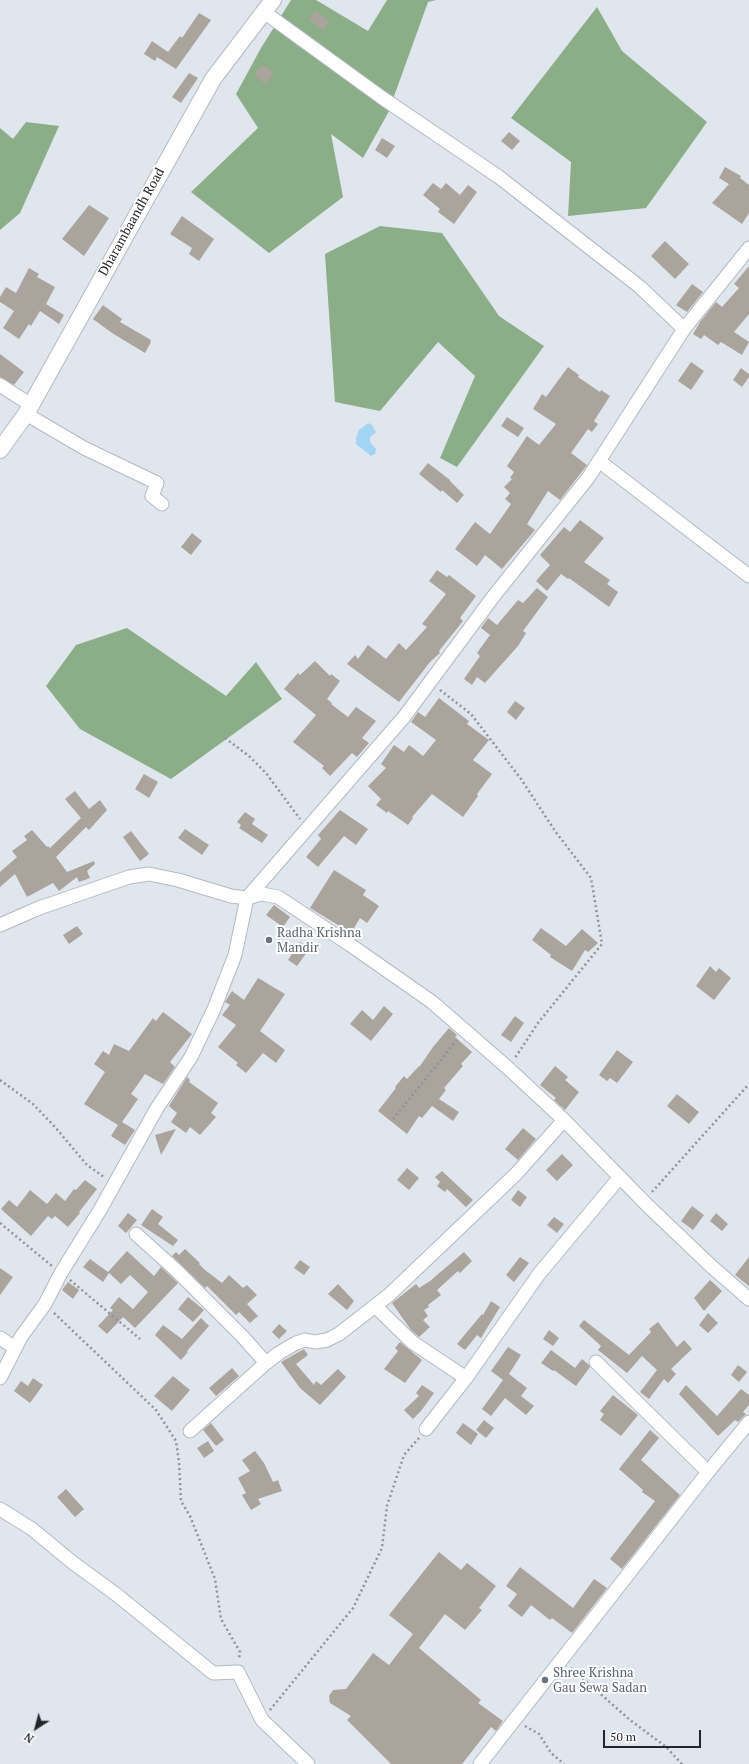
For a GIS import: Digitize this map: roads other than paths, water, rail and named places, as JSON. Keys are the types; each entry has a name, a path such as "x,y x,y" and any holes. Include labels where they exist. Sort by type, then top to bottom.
{"main road":[{"name":"Dharambaandh Road","path":"0,450 29,409 213,79 268,6"}],"street":[{"path":"268,6 381,97 499,177 640,287 684,329"},
{"path":"0,1378 21,1337 45,1304 61,1273 100,1210 156,1108 191,1056 214,1009 234,955 247,898 404,717 493,597 588,478 684,329 749,248"},
{"path":"0,385 29,409 84,448 157,483 152,496 162,504"},
{"path":"599,461 749,576"},
{"path":"0,925 39,908 129,877 149,874 178,880 231,896 247,898 262,894 278,898 349,944 432,1002 465,1030 564,1120 643,1202 711,1266 749,1299"},
{"path":"190,1431 266,1363 296,1343 305,1340 315,1342 327,1340 339,1334 389,1295 431,1257 516,1174 564,1120"},
{"path":"426,1429 466,1378 539,1274 620,1177"},
{"path":"136,1234 177,1271 266,1363"},
{"path":"375,1306 412,1342 466,1378"},
{"path":"0,1338 15,1348"},
{"path":"596,1362 708,1472"},
{"path":"480,1764 708,1472 749,1422"},
{"path":"0,1509 32,1529 72,1562 117,1595 213,1673 238,1672 262,1720 308,1764"}],"water":[{"path":"368,423 372,425 376,432 370,437 370,442 376,449 375,454 371,456 356,444 356,438 359,430"}],"place":[{"name":"Radha Krishna Mandir","path":"269,940"},
{"name":"Shree Krishna Gau Sewa Sadan","path":"545,1680"}]}
